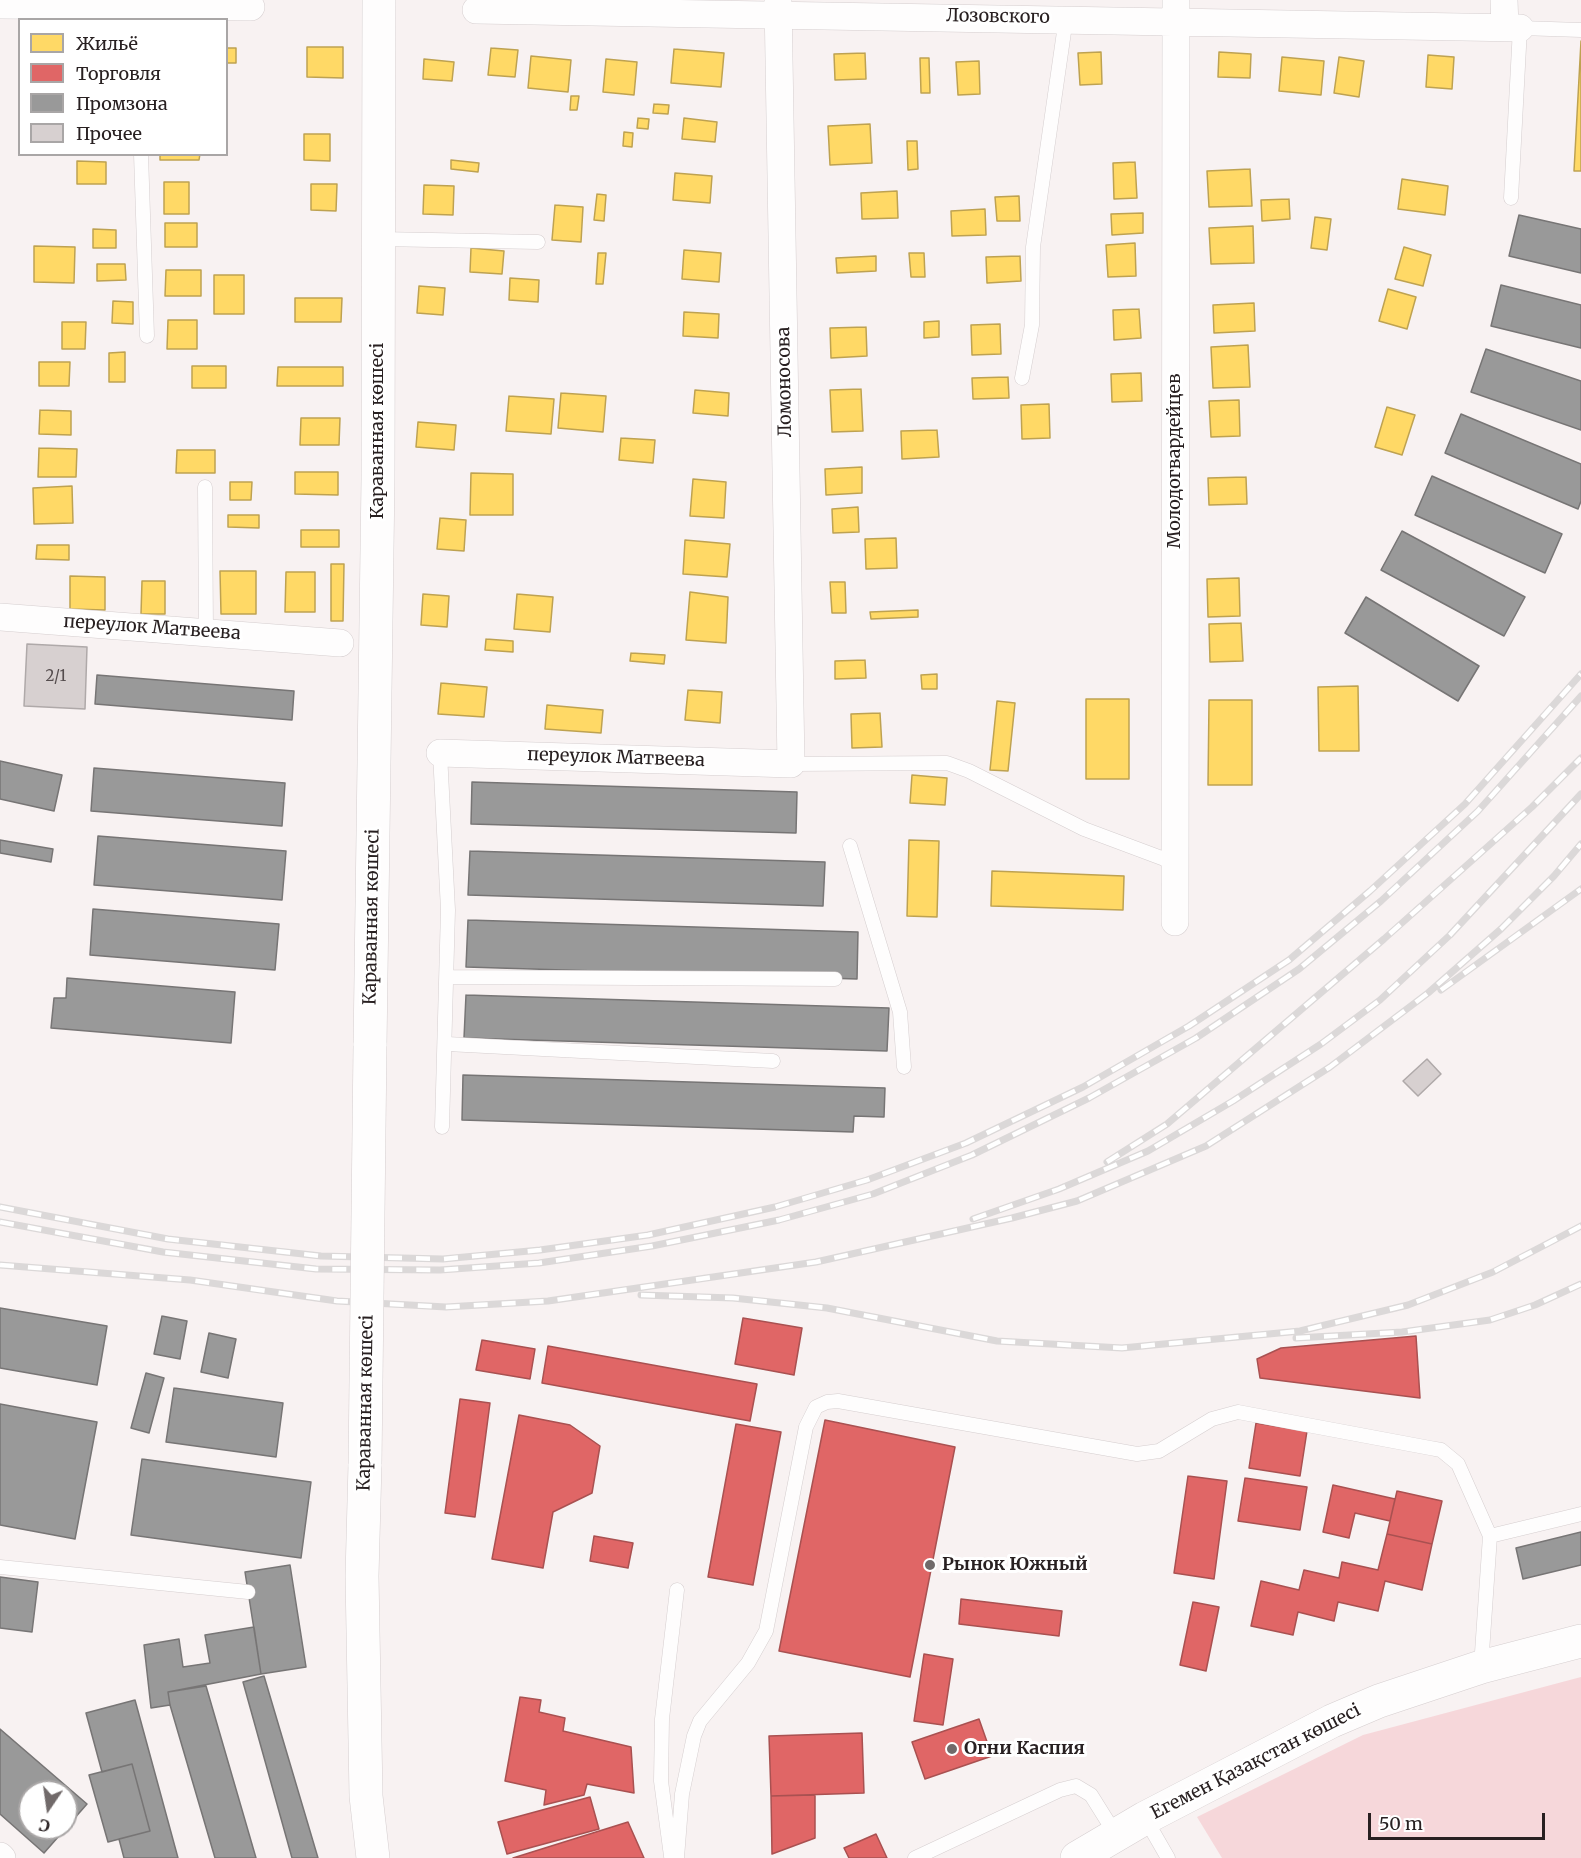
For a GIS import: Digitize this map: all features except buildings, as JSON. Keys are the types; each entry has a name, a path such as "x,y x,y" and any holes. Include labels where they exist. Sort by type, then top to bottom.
{"main road":[{"name":"Караванная көшесі","path":"373,1850 362,1576 366,1464 380,0"},
{"name":"Егемен Қазақстан көшесі","path":"1083,1856 1145,1818 1332,1721 1379,1701 1481,1667 1581,1641"}],"street":[{"path":"1504,0 1512,27"},
{"path":"0,5 137,12 251,7"},
{"name":"Лозовского","path":"476,10 778,6 1066,18 1176,10 1512,27"},
{"name":"Ломоносова","path":"778,6 791,764"},
{"name":"Молодогвардейцев","path":"1175,922 1176,10"},
{"name":"переулок Матвеева","path":"0,616 340,643"},
{"name":"переулок Матвеева","path":"440,753 791,764"}],"lane":[{"path":"1022,378 1032,325 1033,247 1066,18"},
{"path":"1511,198 1512,27 1581,30"},
{"path":"141,156 147,336"},
{"path":"379,239 538,242"},
{"path":"205,487 206,633"},
{"path":"440,753 448,910 447,1044 442,1127"},
{"path":"791,764 947,764 969,771 1084,829 1175,863"},
{"path":"850,846 900,1012 904,1067"},
{"path":"447,977 835,979"},
{"path":"447,1044 773,1061"},
{"path":"677,1858 682,1794 694,1736 700,1721 748,1663 766,1631 806,1428 816,1407 827,1402 838,1401 1137,1454 1159,1451 1212,1419 1238,1412 1441,1450 1458,1464 1490,1536 1481,1667"},
{"path":"1490,1536 1581,1514"},
{"path":"0,1567 248,1592"},
{"path":"671,1858 661,1781 662,1719 676,1590"},
{"path":"915,1858 1060,1790 1076,1786 1091,1795 1116,1835"},
{"path":"1145,1818 1168,1858"}],"shaded area":[{"path":"1581,1677 1581,1858 1222,1858 1197,1817 1363,1735"}],"railway":[{"path":"0,1207 168,1239 321,1256 443,1259 540,1250 648,1235 775,1207 867,1180 966,1143 1083,1087 1189,1026 1289,960 1370,891 1465,804 1581,674"},
{"path":"0,1222 163,1252 316,1269 440,1270 539,1263 652,1246 779,1220 873,1194 972,1155 1089,1098 1196,1038 1299,969 1381,901 1478,811 1581,696"},
{"path":"1107,1162 1167,1124 1384,939 1532,807 1581,758"},
{"path":"973,1219 1059,1189 1148,1151 1233,1101 1321,1044 1380,1000 1450,935 1581,794"},
{"path":"0,1265 190,1280 337,1301 446,1307 548,1301 816,1262 1077,1201 1206,1146 1330,1067 1428,993 1501,929 1554,876 1581,844"},
{"path":"1441,990 1581,889"},
{"path":"641,1295 733,1298 827,1308 997,1341 1122,1348 1300,1331 1408,1305 1493,1272 1581,1226"},
{"path":"1296,1338 1402,1332 1490,1320 1535,1305 1581,1284"}],"place":[{"name":"Рынок Южный","path":"930,1565"},
{"name":"Огни Каспия","path":"952,1749"}]}
